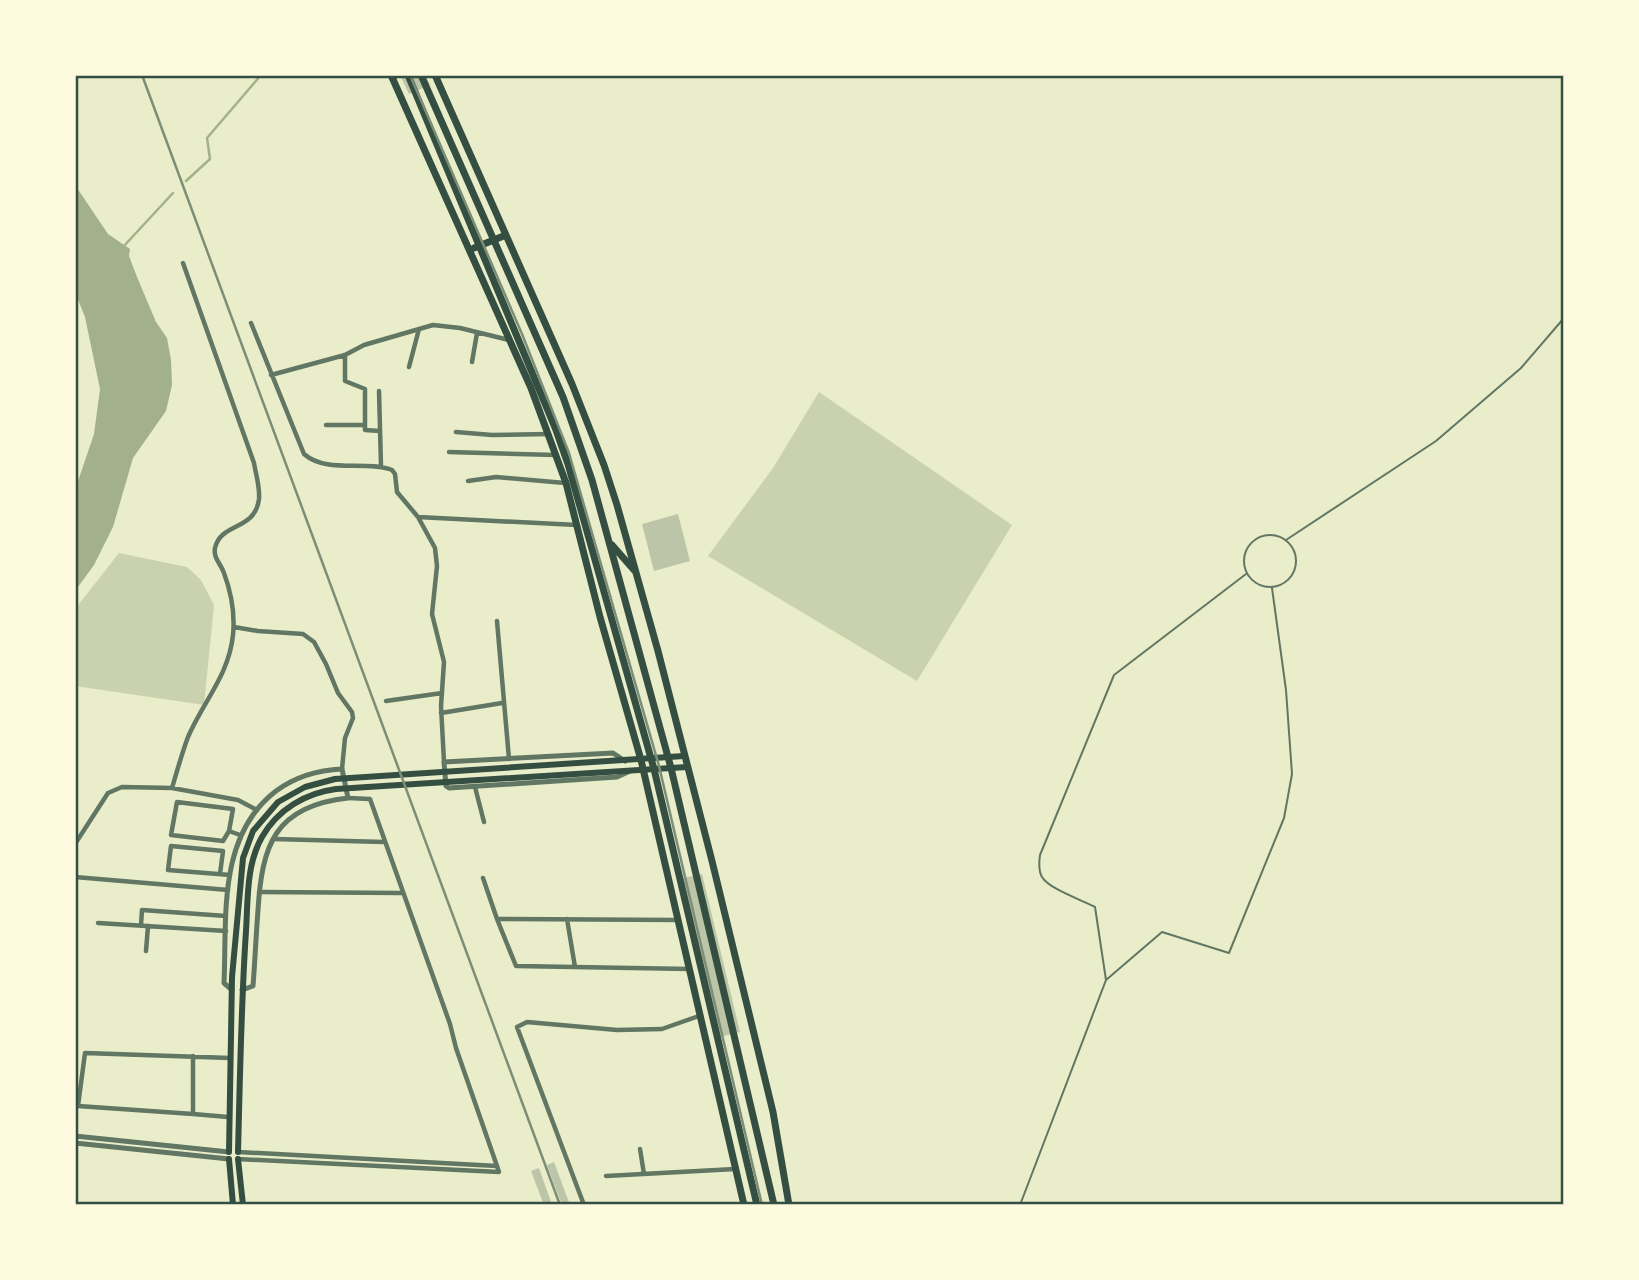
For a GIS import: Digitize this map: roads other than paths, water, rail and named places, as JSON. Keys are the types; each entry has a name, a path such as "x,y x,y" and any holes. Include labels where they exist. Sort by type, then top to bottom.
{"main road":[{"path":"408,75 568,464 654,769 757,1205"},
{"path":"421,75 573,425 610,542 671,768 774,1205"},
{"path":"435,75 587,421 617,505 687,767 773,1112 789,1205"},
{"path":"392,76 510,340 566,483 641,760 744,1205"},
{"path":"470,250 506,234"},
{"path":"610,542 634,569"},
{"path":"233,1205 228,1117 232,990 243,858 253,831 270,809 286,796 316,783 335,779 684,757"},
{"path":"243,1205 238,1156 242,990 253,860 262,836 278,816 292,805 319,792 336,789 687,767"},
{"path":"229,1155 233,1161 238,1156"}],"street":[{"path":"172,788 189,736 221,680 228,658 233,627 229,592 223,570 217,560 216,546 222,534 251,519 256,513 259,497 254,463 183,263"},
{"path":"251,323 300,448 309,458 325,463 381,466 394,471 397,492 418,517 432,541 436,556 432,614 444,662 441,713 446,786 475,787 617,777 630,771"},
{"path":"271,375 345,355 364,345 433,325 510,340"},
{"path":"409,367 420,328"},
{"path":"472,362 477,333"},
{"path":"345,355 345,381 365,389 365,430 380,431"},
{"path":"379,391 381,466"},
{"path":"326,425 365,425"},
{"path":"456,432 549,434"},
{"path":"449,452 557,455"},
{"path":"468,481 496,477 566,483"},
{"path":"418,517 577,525"},
{"path":"497,621 502,703 509,759"},
{"path":"233,627 303,634 314,642 338,693 352,712 353,718 345,738 342,769 348,798"},
{"path":"386,701 442,693"},
{"path":"441,713 502,703"},
{"path":"444,762 613,753 625,761"},
{"path":"232,990 224,983 226,931 230,875 240,835 257,810 272,795 293,781 323,771 342,769"},
{"path":"475,787 484,822"},
{"path":"75,844 108,793 114,789 172,788 237,800 257,810"},
{"path":"238,1156 499,1172 370,799 329,800 307,808 285,824 274,839 263,863 253,986 242,990"},
{"path":"177,802 233,809 229,831 223,841 171,835 177,802"},
{"path":"229,831 240,835"},
{"path":"274,839 384,842"},
{"path":"220,874 223,851 171,846 168,870 230,875"},
{"path":"75,877 229,890"},
{"path":"483,878 516,966 690,969"},
{"path":"259,892 402,893"},
{"path":"141,925 142,909 227,916"},
{"path":"497,919 678,920"},
{"path":"567,919 575,967"},
{"path":"98,923 226,931"},
{"path":"146,951 148,926"},
{"path":"584,1205 517,1027 527,1022 617,1030 662,1029 699,1016"},
{"path":"228,1117 78,1106 85,1053 230,1058"},
{"path":"193,1056 193,1114"},
{"path":"75,1136 146,1147"},
{"path":"75,1143 229,1155"},
{"path":"640,1149 644,1174"},
{"path":"606,1176 736,1168"}],"lane":[{"path":"1286,540 1436,441 1521,368 1564,318"},
{"path":"1269,534 1286,540 1296,555 1294,572 1281,585 1272,587 1257,584 1246,574 1243,556 1252,541 1269,534"},
{"path":"1106,980 1095,907 1049,885 1042,878 1039,868 1040,855 1114,675 1246,574"},
{"path":"1020,1205 1106,980 1161,932 1229,953 1284,818 1293,774 1286,690 1272,587"}],"waterway":[{"path":"186,181 210,159 207,138 261,75"},
{"path":"123,247 173,193"}],"railway":[{"path":"142,75 560,1205"},
{"path":"410,75 522,334 569,453 659,766 762,1205"}]}
